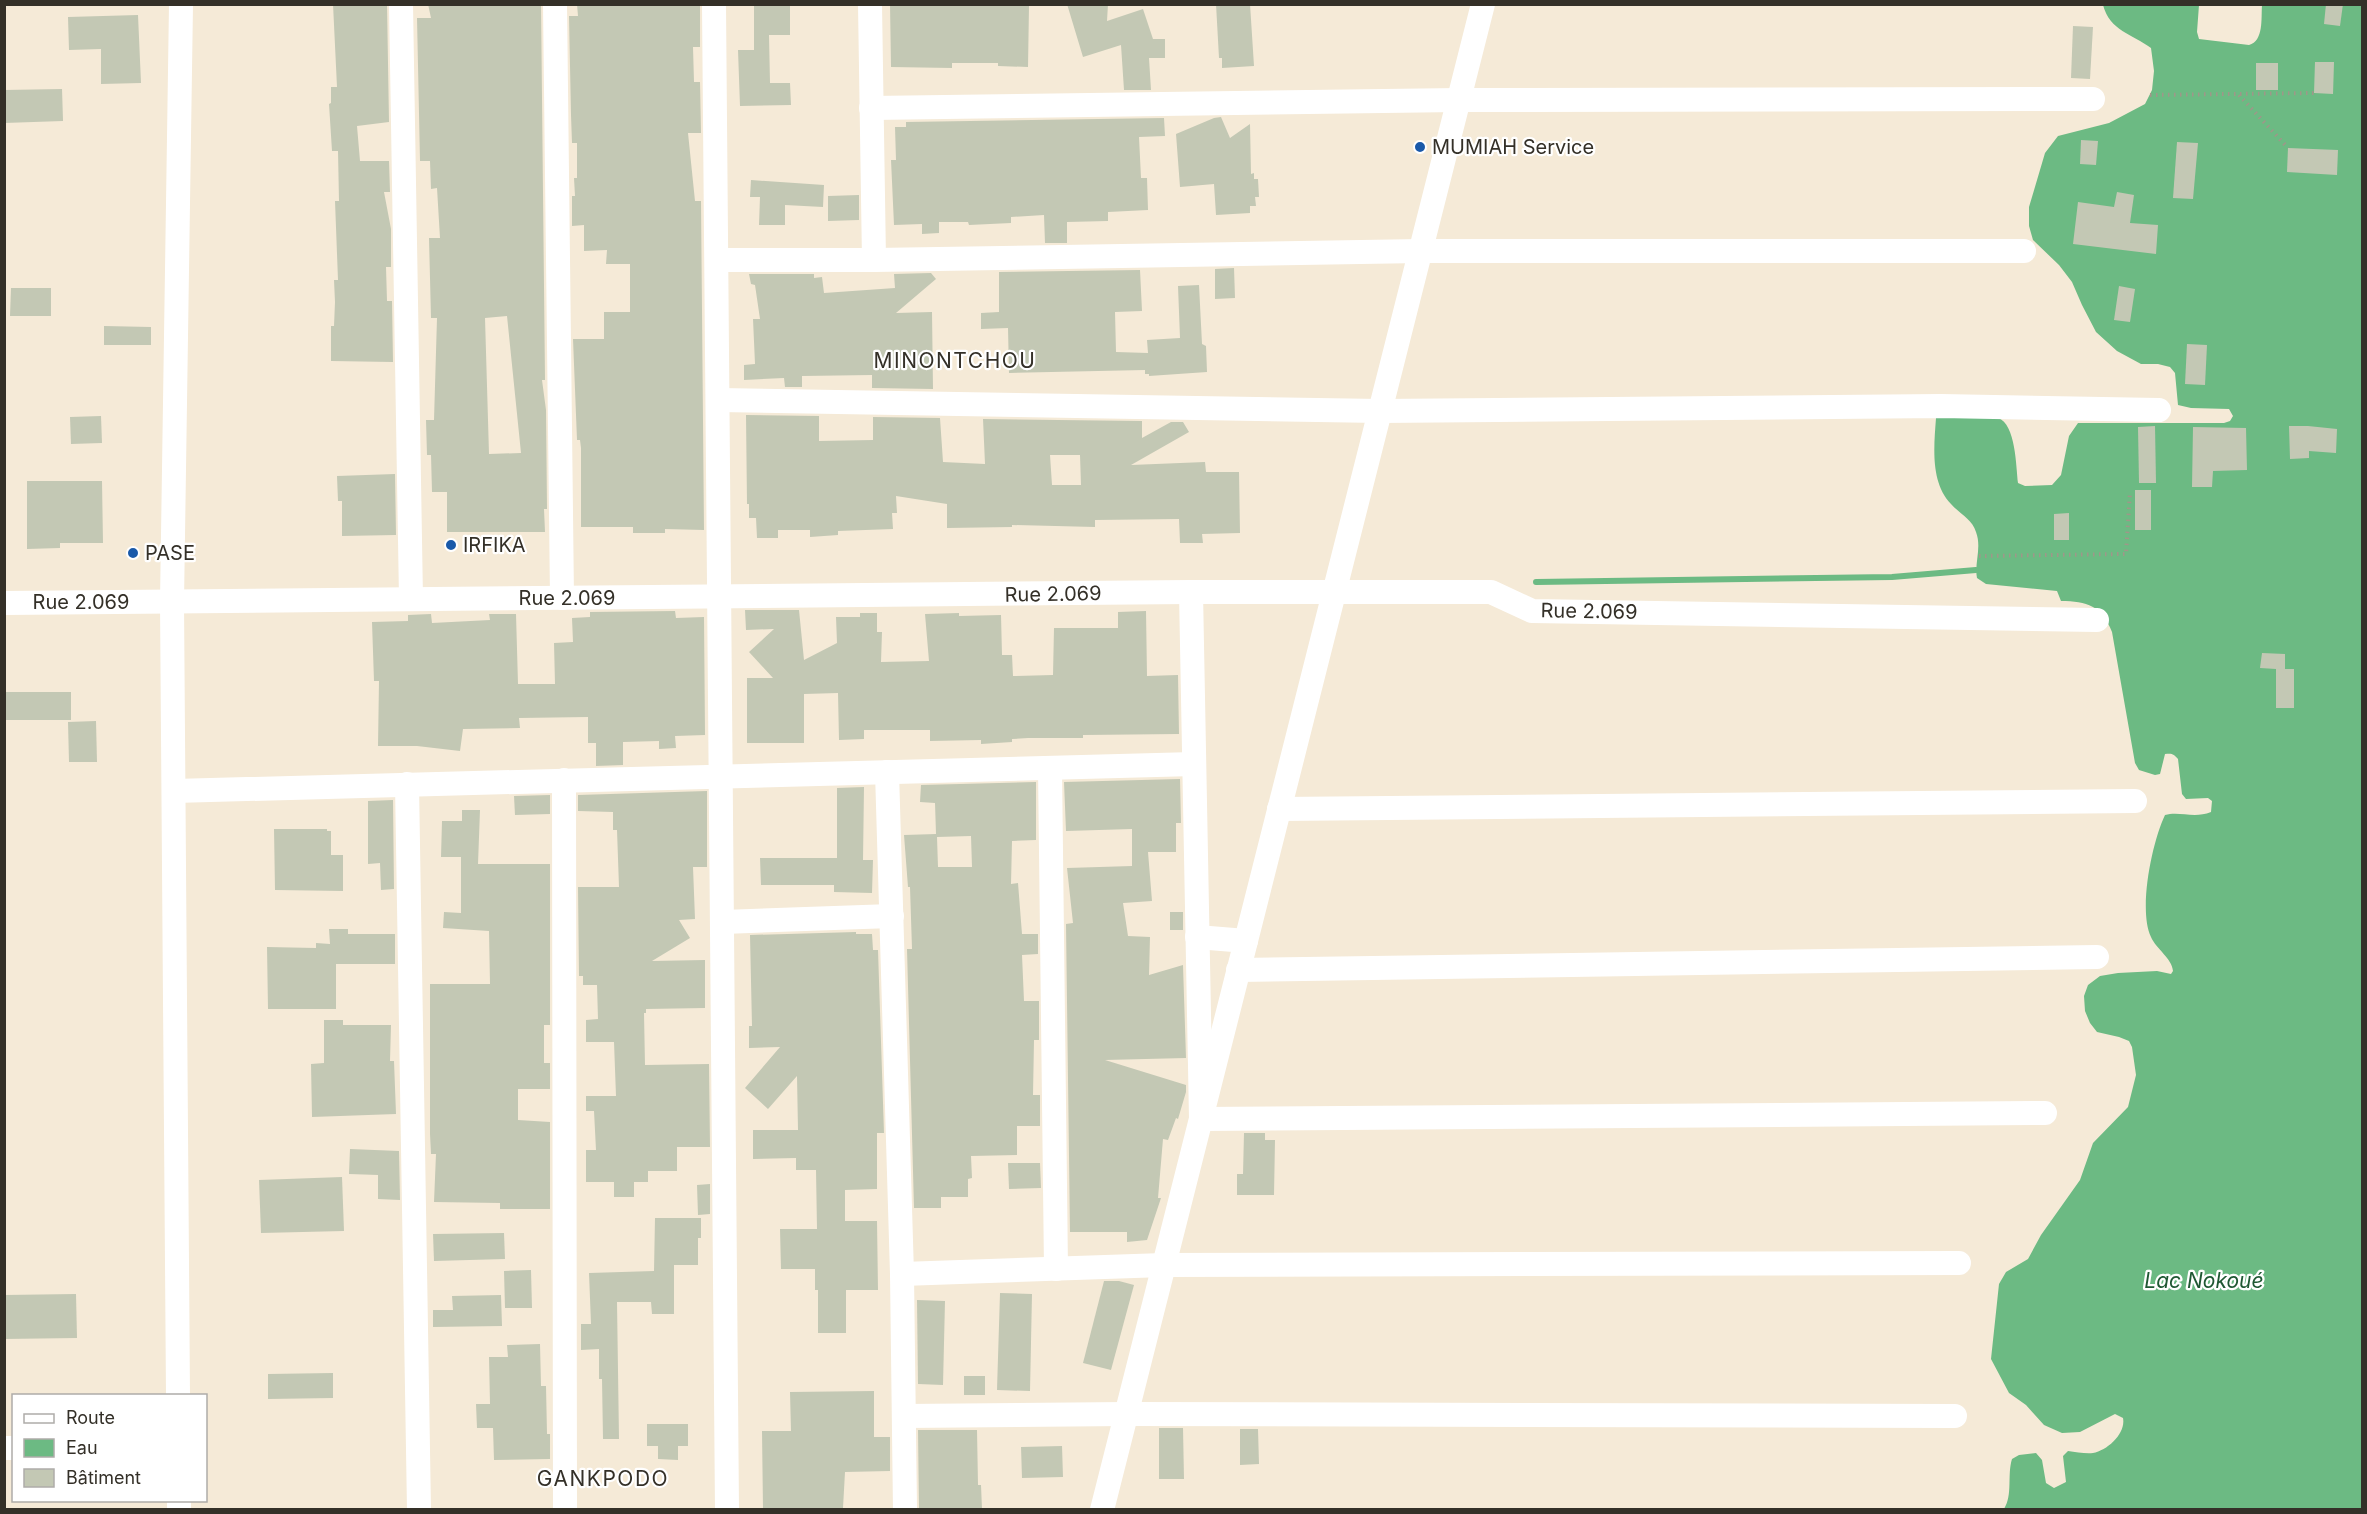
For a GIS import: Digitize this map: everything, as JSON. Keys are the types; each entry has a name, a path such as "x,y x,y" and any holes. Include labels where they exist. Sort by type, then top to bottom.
{"street":[{"path":"178,1394 172,602 181,4"},
{"path":"400,4 411,599"},
{"path":"555,4 562,598"},
{"path":"714,4 727,1509"},
{"path":"870,4 874,260"},
{"path":"1102,1509 1483,4"},
{"path":"872,108 1459,100 2093,99"},
{"path":"717,260 874,260 1421,250 2024,251"},
{"path":"718,400 1380,411 1941,406 2159,410"},
{"path":"1191,592 1201,1119"},
{"name":"Rue 2.069","path":"4,603 1191,592 1491,592 1532,611 2097,620"},
{"path":"174,791 1194,764"},
{"path":"1050,768 1056,1269"},
{"path":"887,772 902,1274 905,1509"},
{"path":"564,780 565,1509"},
{"path":"407,784 419,1509"},
{"path":"1279,809 2135,801"},
{"path":"723,922 892,916"},
{"path":"1197,937 1246,941"},
{"path":"1238,970 2097,957"},
{"path":"1201,1119 2045,1113"},
{"path":"902,1274 1164,1265 1959,1263"},
{"path":"904,1416 1126,1414 1955,1416"}],"path":[{"path":"2150,95 2314,93"},
{"path":"2238,95 2288,147"},
{"path":"1979,556 2127,554 2130,492"}],"water":[{"name":"Lac Nokoué","path":"2103,5 2199,5 2197,32 2199,39 2249,45 2254,43 2259,34 2262,5 2362,5 2362,1509 2004,1509 2008,1498 2012,1459 2019,1455 2036,1453 2042,1460 2046,1483 2054,1488 2066,1482 2063,1456 2068,1451 2093,1453 2099,1451 2110,1445 2122,1429 2123,1418 2115,1414 2080,1432 2062,1433 2044,1425 2026,1405 2009,1393 1991,1359 1999,1284 2006,1272 2028,1259 2041,1235 2080,1180 2093,1143 2128,1107 2136,1075 2132,1047 2129,1041 2097,1032 2085,1011 2084,996 2088,985 2100,976 2157,971 2171,974 2173,971 2170,962 2153,941 2147,925 2146,894 2151,858 2165,815 2205,814 2211,812 2212,801 2208,798 2186,799 2182,794 2178,759 2173,754 2165,754 2160,774 2155,775 2139,770 2135,763 2112,632 2103,616 2086,604 2061,601 2057,591 1986,584 1977,578 1978,538 1976,532 1969,520 1944,495 1936,475 1936,418 1942,415 1986,416 1998,418 2004,422 2012,437 2018,483 2025,486 2052,485 2061,475 2069,436 2078,423 2224,423 2230,421 2233,416 2229,409 2191,408 2178,405 2175,373 2170,367 2141,364 2117,351 2096,332 2072,282 2059,265 2033,240 2029,226 2029,207 2045,153 2058,136 2109,123 2145,104 2152,90 2154,71 2151,48 2116,26 2106,14"}],"building":[{"path":"333,4 387,4 389,122 357,126 360,161 389,161 390,192 384,192 391,229 391,267 386,267 387,301 392,301 393,362 331,361 331,326 334,326 335,302 334,280 338,280 335,201 339,201 338,151 332,151 329,104 331,103 331,87 337,87"},
{"path":"428,4 541,4 545,380 542,380 546,410 547,509 544,509 545,532 447,532 447,492 432,492 431,455 427,455 426,420 434,420 437,318 431,318 429,238 440,238 437,188 431,189 430,161 420,161 417,18 431,18","holes":["507,316 521,453 489,454 485,318"]},
{"path":"577,4 700,4 700,47 693,47 694,82 700,82 701,133 688,133 695,201 701,201 704,530 665,529 665,533 633,533 633,527 581,527 581,448 580,440 577,440 573,339 604,339 604,312 630,312 630,264 606,264 607,250 584,251 584,225 572,226 572,196 575,196 574,178 577,178 577,143 572,143 569,16 578,16"},
{"path":"754,4 790,4 790,35 769,35 770,83 790,83 791,105 740,106 738,50 754,50"},
{"path":"890,4 1029,6 1028,67 998,66 998,63 952,63 952,68 891,67"},
{"path":"1067,4 1108,4 1107,21 1143,9 1153,39 1165,39 1165,58 1149,58 1151,90 1124,90 1121,45 1083,57"},
{"path":"1216,4 1250,4 1254,66 1222,68 1222,58 1219,58"},
{"path":"2326,4 2343,4 2340,26 2324,24"},
{"path":"138,15 141,83 101,84 101,49 69,50 68,17"},
{"path":"2073,26 2093,27 2090,79 2071,78"},
{"path":"2315,62 2334,62 2333,94 2314,93"},
{"path":"2256,63 2278,63 2278,90 2256,90"},
{"path":"62,89 63,121 4,123 4,90"},
{"path":"1221,117 1230,138 1250,124 1251,174 1254,173 1254,179 1258,179 1259,197 1255,197 1256,206 1250,206 1250,213 1216,215 1214,184 1180,187 1176,134"},
{"path":"1164,118 1165,136 1139,137 1141,178 1147,178 1148,210 1108,212 1108,221 1067,222 1067,243 1045,243 1044,215 1011,217 1011,223 969,225 968,222 939,222 939,233 922,234 922,224 894,225 891,160 896,160 895,127 906,127 906,122"},
{"path":"2081,140 2098,141 2096,165 2080,164"},
{"path":"2177,142 2198,143 2193,199 2173,198"},
{"path":"2288,148 2338,150 2337,175 2287,172"},
{"path":"751,180 824,185 823,207 785,205 785,225 759,225 760,197 750,197"},
{"path":"2117,192 2134,195 2130,223 2158,225 2156,254 2073,244 2078,202 2114,207"},
{"path":"859,195 859,220 828,221 828,196"},
{"path":"1234,268 1235,298 1215,299 1215,269"},
{"path":"1140,270 1142,311 1115,312 1116,352 1148,353 1147,340 1180,338 1178,286 1199,285 1202,344 1206,346 1207,372 1149,376 1145,374 1145,370 1009,373 1008,328 981,329 981,313 999,312 999,272"},
{"path":"931,273 936,279 896,313 932,312 933,389 872,388 872,375 802,376 802,387 785,387 784,378 744,380 744,365 755,364 753,319 760,319 755,285 751,284 749,274 814,274 814,278 822,277 824,293 895,288 894,274"},
{"path":"2119,286 2135,289 2130,322 2114,320"},
{"path":"11,288 51,288 51,316 10,316"},
{"path":"104,326 151,327 151,345 104,345"},
{"path":"2187,344 2207,345 2205,385 2185,384"},
{"path":"746,415 819,416 819,441 873,440 873,417 940,418 943,462 985,464 983,419 1142,421 1142,438 1171,422 1183,422 1189,432 1131,465 1205,462 1206,472 1239,472 1240,533 1202,534 1203,543 1180,543 1179,519 1095,520 1095,527 1012,525 1012,527 947,528 947,504 896,496 897,513 892,513 893,529 838,531 838,535 810,537 810,530 778,530 778,538 757,538 756,518 749,518 749,504 747,504","holes":["1050,455 1080,455 1081,485 1052,485"]},
{"path":"101,416 102,443 71,444 70,417"},
{"path":"2155,426 2156,483 2139,483 2138,427"},
{"path":"2289,426 2337,429 2336,453 2309,451 2309,458 2290,459"},
{"path":"2193,427 2246,428 2247,470 2213,471 2212,487 2192,487"},
{"path":"395,474 396,535 342,536 342,501 338,501 337,476"},
{"path":"27,481 102,481 103,543 60,543 60,548 27,549"},
{"path":"2135,490 2151,490 2151,530 2135,530"},
{"path":"2069,513 2069,540 2054,540 2054,514"},
{"path":"745,610 799,610 804,660 837,643 836,617 860,617 860,613 877,613 877,632 882,632 881,662 929,661 925,614 1001,615 1002,655 1012,655 1013,676 1053,675 1054,628 1118,628 1118,612 1146,611 1147,676 1178,675 1179,734 1083,735 1083,738 1028,738 1012,739 1012,742 981,744 981,740 930,741 930,730 864,730 864,739 839,740 838,693 804,694 804,743 747,743 747,678 773,678 749,652 774,629 746,630"},
{"path":"675,611 676,618 704,617 705,735 675,736 676,748 659,749 659,741 623,742 623,765 596,766 596,743 588,743 588,717 519,718 520,728 463,729 460,751 417,746 378,746 379,681 374,681 372,622 408,621 408,615 431,614 432,623 490,620 489,614 516,614 518,684 555,684 554,643 573,642 572,618 590,617 590,612"},
{"path":"2262,653 2285,654 2285,669 2294,669 2294,708 2276,708 2276,669 2260,668"},
{"path":"4,692 71,692 71,720 4,720"},
{"path":"96,721 97,762 69,762 68,722"},
{"path":"1180,779 1181,823 1176,823 1176,852 1148,852 1152,901 1123,903 1128,936 1150,937 1149,975 1183,965 1186,1058 1105,1060 1186,1085 1178,1119 1176,1118 1168,1140 1163,1139 1158,1198 1161,1198 1147,1240 1127,1242 1127,1232 1070,1232 1066,924 1073,923 1067,868 1132,866 1132,829 1066,831 1064,782"},
{"path":"1036,782 1036,840 1012,841 1011,884 1018,883 1022,934 1038,934 1038,954 1022,955 1024,1001 1039,1001 1039,1040 1034,1040 1033,1095 1040,1095 1040,1126 1017,1126 1017,1155 971,1156 972,1178 968,1179 968,1197 941,1197 941,1208 914,1208 907,949 912,949 910,887 908,887 904,835 936,834 935,803 920,802 921,785","holes":["971,836 972,867 938,867 937,837"]},
{"path":"864,787 863,860 873,860 872,893 834,892 834,885 761,885 760,858 837,858 837,788"},
{"path":"707,791 707,867 693,867 695,919 679,920 690,938 652,961 705,960 705,1008 646,1009 644,1013 645,1065 709,1064 710,1147 677,1147 677,1171 648,1171 648,1182 634,1182 634,1197 614,1197 614,1182 586,1182 586,1150 596,1150 594,1111 586,1111 586,1096 616,1096 614,1042 586,1042 586,1020 598,1019 597,985 583,985 583,976 579,976 578,887 619,887 617,830 613,830 613,812 578,811 578,795"},
{"path":"550,795 550,814 515,815 514,796"},
{"path":"393,800 394,889 381,890 380,863 368,864 368,801"},
{"path":"462,810 480,810 478,864 550,864 550,1025 544,1025 544,1063 550,1063 550,1089 518,1089 518,1120 550,1122 550,1209 500,1209 500,1203 434,1202 436,1154 431,1154 430,1134 430,984 490,984 489,931 443,928 444,912 461,913 461,857 441,857 442,821 462,821"},
{"path":"274,829 327,829 331,831 331,855 343,855 343,891 275,890"},
{"path":"1170,912 1183,912 1183,930 1170,930"},
{"path":"329,929 348,929 348,934 395,934 395,964 336,964 336,1009 268,1009 267,947 316,948 316,943 330,944"},
{"path":"856,932 856,934 872,934 873,950 878,950 884,1133 877,1133 877,1189 845,1190 845,1221 877,1221 878,1290 846,1290 846,1333 818,1333 818,1290 815,1290 815,1269 781,1269 780,1229 817,1229 816,1170 796,1170 796,1158 753,1159 753,1130 798,1130 797,1076 768,1109 745,1088 780,1047 749,1048 749,1026 752,1026 750,935"},
{"path":"324,1020 343,1020 343,1025 391,1025 390,1061 394,1061 396,1114 312,1117 311,1064 324,1063"},
{"path":"1244,1133 1265,1133 1265,1140 1275,1140 1274,1195 1237,1195 1237,1174 1243,1174"},
{"path":"350,1149 399,1151 400,1200 378,1199 378,1175 349,1174"},
{"path":"1008,1163 1040,1163 1041,1188 1009,1189"},
{"path":"342,1177 344,1231 261,1233 259,1180"},
{"path":"710,1184 710,1214 698,1215 697,1185"},
{"path":"655,1218 701,1218 698,1265 674,1265 674,1314 652,1314 651,1302 617,1302 619,1439 603,1439 599,1349 581,1350 581,1324 591,1324 589,1273 654,1271"},
{"path":"504,1233 505,1259 434,1261 433,1234"},
{"path":"531,1270 532,1308 505,1308 504,1271"},
{"path":"1104,1281 1119,1281 1134,1285 1111,1370 1083,1363"},
{"path":"1000,1293 1032,1294 1030,1391 997,1390"},
{"path":"76,1294 77,1338 4,1339 4,1295"},
{"path":"501,1295 502,1326 433,1327 433,1310 453,1310 452,1296"},
{"path":"917,1300 945,1301 943,1385 918,1384"},
{"path":"540,1344 541,1386 546,1386 550,1459 494,1460 493,1428 477,1428 476,1404 490,1404 489,1357 508,1357 507,1345"},
{"path":"333,1373 333,1398 268,1399 268,1374"},
{"path":"964,1376 985,1376 985,1395 964,1395"},
{"path":"874,1391 874,1437 890,1437 890,1471 845,1472 843,1508 763,1509 762,1431 791,1431 790,1392"},
{"path":"647,1424 688,1424 688,1446 678,1446 678,1460 658,1459 658,1446 647,1446"},
{"path":"1159,1428 1183,1428 1184,1479 1159,1479"},
{"path":"1240,1429 1258,1429 1259,1464 1240,1465"},
{"path":"918,1430 977,1430 978,1485 981,1485 982,1509 919,1509"},
{"path":"1062,1446 1063,1477 1022,1478 1021,1447"}],"waterway":[{"path":"1536,582 1892,577 1976,570"}],"place":[{"name":"MUMIAH Service","path":"1420,147"},
{"name":"IRFIKA","path":"451,545"},
{"name":"PASE","path":"133,553"}],"district":[{"name":"MINONTCHOU","path":"955,361"},
{"name":"GANKPODO","path":"603,1479"}]}
